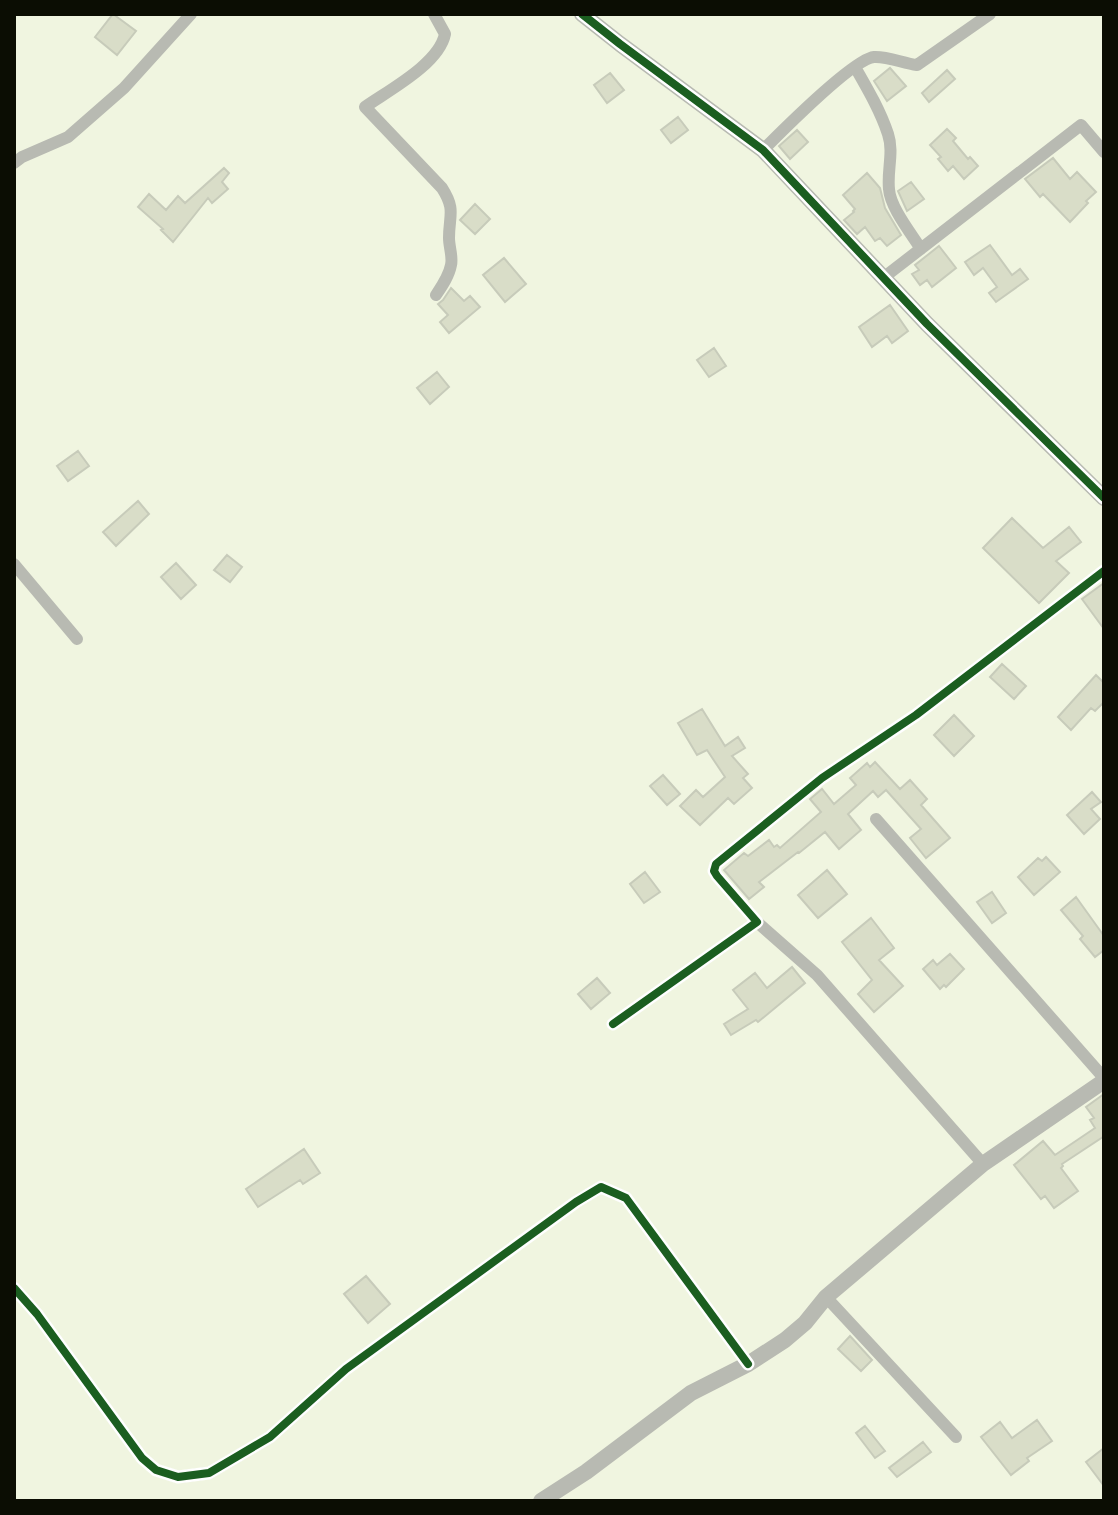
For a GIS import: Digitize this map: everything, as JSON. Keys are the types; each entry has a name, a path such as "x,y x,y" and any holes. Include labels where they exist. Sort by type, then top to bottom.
{"street":[{"path":"14,163 68,137 124,88 191,14"},
{"path":"434,14 445,34 438,51 423,66 365,107 450,200 452,264 436,295"},
{"path":"582,14 763,150 927,324 1104,498"},
{"path":"763,150 835,81 868,57 917,65 990,14"},
{"path":"855,67 888,135 891,151 890,198 921,249"},
{"path":"883,278 1081,125 1104,152"},
{"path":"14,564 77,639"},
{"path":"983,1164 817,975 757,922 714,871 716,864 822,778 916,715 1104,571"},
{"path":"541,1501 586,1472 691,1393 748,1364 785,1340 805,1323 826,1297 983,1164 1104,1080 876,819"},
{"path":"613,1024 757,922"},
{"path":"14,1288 37,1314 142,1458 156,1470 178,1477 209,1473 270,1437 346,1369 601,1187 626,1198 748,1364"},
{"path":"826,1297 956,1437"}],"building":[{"path":"113,14 136,31 117,55 95,37"},
{"path":"890,68 906,86 887,101 874,81"},
{"path":"947,70 955,79 929,102 922,93"},
{"path":"610,73 624,90 607,103 594,85"},
{"path":"678,117 688,130 671,143 661,130"},
{"path":"947,129 968,159 970,157 978,166 964,179 953,166 948,171 930,145"},
{"path":"797,130 808,142 790,159 779,146"},
{"path":"1053,158 1070,179 1077,172 1096,192 1070,222 1043,194 1040,197 1025,179"},
{"path":"224,168 229,173 222,182 228,189 212,203 208,198 173,242 138,207 149,194 166,210 178,196 185,203"},
{"path":"867,173 880,188 885,208 901,235 887,246 880,238 875,241 865,227 857,234 844,220 855,209 843,195"},
{"path":"911,182 924,199 907,211 898,191"},
{"path":"475,204 490,219 475,234 460,220"},
{"path":"990,245 1012,275 1020,269 1028,279 996,302 989,293 997,287 983,268 974,275 965,262"},
{"path":"939,246 956,268 932,287 927,280 920,285 912,274 919,270 915,265"},
{"path":"504,258 526,284 505,302 483,275"},
{"path":"451,288 464,301 470,296 480,307 449,333 440,322 448,315 438,304"},
{"path":"890,305 908,331 892,343 887,336 872,347 859,327"},
{"path":"714,348 726,366 709,377 697,360"},
{"path":"437,372 449,387 430,404 417,388"},
{"path":"78,451 89,466 68,481 57,466"},
{"path":"138,501 149,514 116,546 103,532"},
{"path":"1012,518 1043,548 1069,527 1081,542 1056,561 1069,573 1039,603 983,548"},
{"path":"227,555 242,567 230,582 214,570"},
{"path":"176,563 196,585 181,599 161,577"},
{"path":"1104,583 1104,629 1082,599"},
{"path":"1002,664 1026,686 1014,699 990,677"},
{"path":"1096,675 1104,683 1104,702 1095,711 1091,708 1071,730 1058,717"},
{"path":"702,709 725,746 738,737 745,748 732,756 748,774 743,778 752,788 734,804 728,798 700,825 680,806 696,790 703,797 725,777 707,750 697,755 678,723"},
{"path":"954,715 974,736 954,756 934,735"},
{"path":"875,762 900,789 910,780 927,799 921,805 950,838 926,858 910,838 921,829 886,790 878,797 873,791 848,814 861,830 839,849 825,832 759,882 764,887 749,899 724,870 744,853 748,856 769,840 774,847 777,845 780,848 821,812 810,799 822,789 834,804 856,785 850,778 867,763 870,767"},
{"path":"663,775 680,794 667,805 650,786"},
{"path":"1092,792 1101,802 1091,809 1100,819 1084,834 1067,815"},
{"path":"1046,857 1060,872 1034,895 1018,877 1038,858 1042,861"},
{"path":"827,870 847,894 818,918 798,895"},
{"path":"645,872 660,892 644,903 630,884"},
{"path":"992,892 1006,913 992,923 977,902"},
{"path":"1076,897 1104,936 1104,950 1095,957 1080,939 1083,936 1061,910"},
{"path":"871,918 894,948 879,960 903,986 874,1012 858,994 872,980 842,942"},
{"path":"950,954 964,969 940,989 923,969 933,960 937,965"},
{"path":"792,967 805,983 758,1022 756,1020 731,1035 724,1024 748,1009 733,990 755,973 767,988"},
{"path":"597,978 610,993 591,1009 578,994"},
{"path":"1104,1094 1104,1139 1062,1164 1061,1168 1078,1191 1054,1208 1045,1196 1041,1199 1014,1165 1043,1141 1055,1155 1095,1128 1090,1120 1094,1118 1086,1107"},
{"path":"304,1149 320,1173 303,1184 300,1180 258,1207 246,1189"},
{"path":"366,1276 390,1304 368,1323 344,1294"},
{"path":"850,1336 872,1360 861,1371 838,1349"},
{"path":"1037,1420 1052,1441 1027,1458 1029,1461 1011,1475 981,1437 1000,1422 1012,1438"},
{"path":"865,1426 885,1451 875,1458 856,1433"},
{"path":"923,1442 931,1452 897,1477 889,1468"},
{"path":"1104,1448 1104,1486 1086,1462"}],"cycle path":[{"path":"582,14 763,150 927,324 1104,498"},
{"path":"613,1024 757,922 717,876 714,871 716,864 822,778 916,715 1104,571"},
{"path":"14,1288 37,1314 142,1458 156,1470 178,1477 209,1473 270,1437 346,1369 601,1187 626,1198 748,1364"}]}
